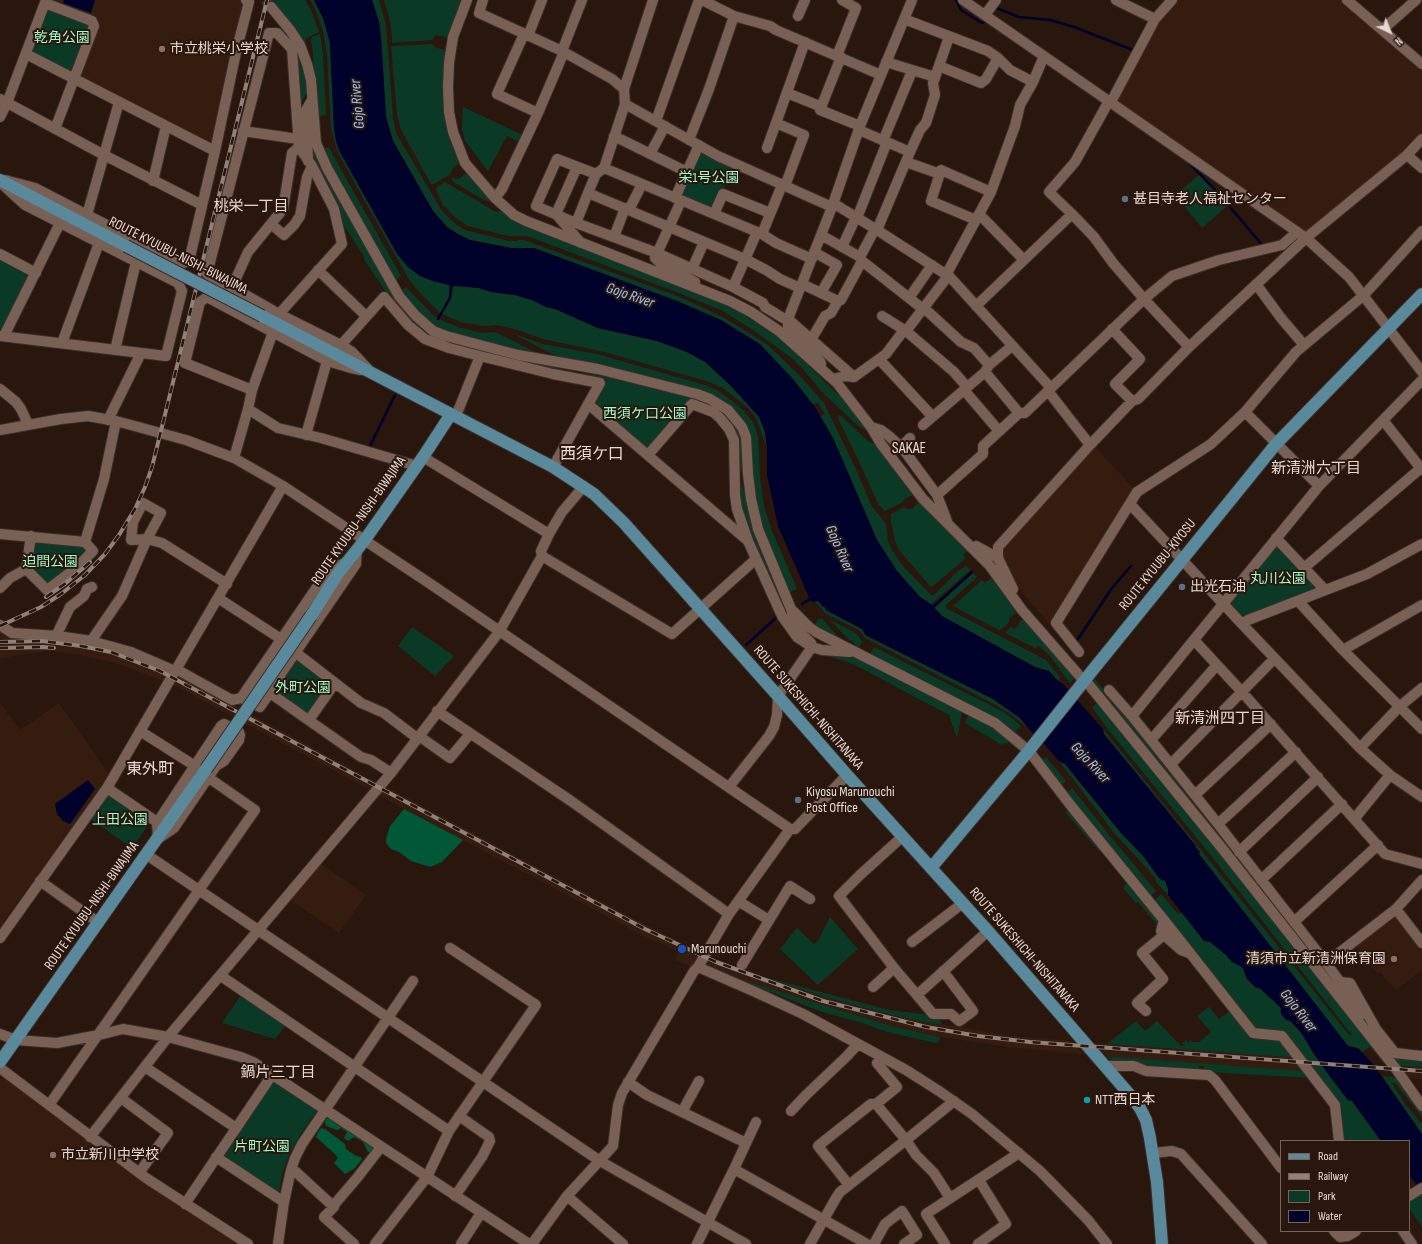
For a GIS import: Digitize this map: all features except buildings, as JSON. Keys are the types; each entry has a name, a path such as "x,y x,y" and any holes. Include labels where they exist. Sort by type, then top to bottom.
{"main road":[{"name":"ROUTE KYUUBU-NISHI-BIWAJIMA","path":"0,180 453,415 348,561 203,771 158,839 0,1062"},
{"name":"ROUTE KYUUBU-KIYOSU","path":"931,868 1030,749 1276,444 1422,294"},
{"name":"ROUTE SUKESHICHI-NISHITANAKA","path":"453,415 553,467 584,486 624,523 902,837 988,931 1106,1066 1140,1108 1146,1120 1157,1182 1162,1244"}],"street":[{"path":"178,283 183,263 189,260 215,151 237,48 250,2 246,0"},
{"path":"467,0 453,37 449,71 449,112 453,132 465,163 495,198 514,215 526,221 704,290 751,312 779,331 833,379 871,427 881,444 923,499 990,566 1022,610 1084,681 1226,853 1396,1069 1422,1106"},
{"path":"483,0 480,13 563,51 612,79 624,89"},
{"path":"538,113 497,94 542,0"},
{"path":"495,198 502,189 538,113 582,0"},
{"path":"576,223 614,136 625,104 624,89 653,0"},
{"path":"650,154 701,0 719,4 734,16 770,26 776,30 881,75"},
{"path":"798,16 805,0"},
{"path":"842,0 856,8 820,110 860,128 908,157 940,174"},
{"path":"824,372 820,361 788,328 788,319 821,235 860,128 912,0"},
{"path":"963,0 1306,238 1349,277 1422,372"},
{"path":"985,15 996,0"},
{"path":"1116,0 1155,19"},
{"path":"1172,0 1155,19 1075,162 1049,192 1094,237 1113,263 1189,348"},
{"path":"1346,0 1422,64"},
{"path":"1382,30 1416,0"},
{"path":"0,117 4,101 26,54 46,2 92,21 94,26 55,129"},
{"path":"271,7 300,45 307,64 316,143 327,168 399,296 415,315 433,331 446,336 518,355 598,369 696,394 710,399 728,410 742,427 746,437 751,499 758,529 791,609 796,628 811,643 812,647"},
{"path":"689,140 709,89 734,16"},
{"path":"904,19 988,51 998,58 1010,70 1033,82"},
{"path":"279,314 342,244 334,209 298,143 292,49 277,33 269,33 207,274 214,280 232,287 279,314 341,345 352,352 371,372"},
{"path":"811,340 825,316 831,313 838,301 841,300 876,229 920,130 926,123 935,95 933,83 949,37"},
{"path":"767,148 805,42"},
{"path":"26,54 215,151"},
{"path":"833,379 845,376 854,377 886,354 924,308 947,275 991,192 1015,126 1020,105 1033,82 1044,56"},
{"path":"939,66 981,83 986,80 998,58"},
{"path":"886,62 935,77"},
{"path":"842,247 856,217 912,71"},
{"path":"786,93 822,107"},
{"path":"271,224 284,235 294,225 300,216 310,164 306,110 312,100"},
{"path":"4,101 104,155 202,205"},
{"path":"87,215 119,102"},
{"path":"625,104 718,156 784,186 832,205 856,217 947,275 1049,389 1090,445"},
{"path":"733,287 745,259 784,186 804,135 776,123"},
{"path":"153,180 166,126"},
{"path":"243,131 298,143"},
{"path":"614,136 687,172"},
{"path":"1022,610 1018,598 998,558 998,547 1132,401 1138,399 1189,348 1306,238 1407,155 1422,140"},
{"path":"232,287 248,252 283,209 292,153 298,143"},
{"path":"699,146 687,172 669,227 655,258 660,263 697,283 704,290"},
{"path":"1407,155 1422,168"},
{"path":"821,293 837,265 813,255 776,243 759,233 642,184 600,171 577,167 557,158 536,206 576,223 656,253 763,302 765,308 783,318 788,319 854,377"},
{"path":"556,214 577,167"},
{"path":"991,192 941,170 931,201 978,217 1024,260"},
{"path":"0,180 35,188 183,263"},
{"path":"0,180 25,205 178,283 182,291 166,356 2,336 36,273 60,223"},
{"path":"614,237 627,209 642,184"},
{"path":"588,193 745,259 780,279 821,293 838,301"},
{"path":"714,214 723,194 770,213"},
{"path":"556,214 583,244"},
{"path":"976,306 1072,214"},
{"path":"1079,652 1056,623 1137,492 1211,444 1245,412 1296,352 1364,295 1422,231"},
{"path":"937,495 983,454 983,446 999,431 1019,413 1025,413 1144,299 1172,276 1219,260 1282,245 1297,232"},
{"path":"821,235 861,259 909,298 924,308 961,342 974,348 1019,413"},
{"path":"692,269 704,242"},
{"path":"62,343 99,243"},
{"path":"0,254 36,273"},
{"path":"116,350 136,262"},
{"path":"909,298 932,265"},
{"path":"318,270 366,316"},
{"path":"214,280 207,297 200,302 185,363 252,390"},
{"path":"1256,284 1281,318 1304,345"},
{"path":"721,297 728,293 781,321 788,319"},
{"path":"207,297 327,361 371,372"},
{"path":"341,345 384,297 408,325 425,339 449,348 480,356 552,374 600,383"},
{"path":"882,316 905,331 954,372 999,431"},
{"path":"1112,329 1140,359 1115,384 1132,401"},
{"path":"234,458 252,390 273,332"},
{"path":"924,424 1012,346"},
{"path":"86,542 104,479 112,421 141,353"},
{"path":"453,415 480,356"},
{"path":"879,359 932,416"},
{"path":"306,435 327,361"},
{"path":"551,361 566,370 591,377 600,383"},
{"path":"1132,716 1319,486 1422,380"},
{"path":"553,467 600,383"},
{"path":"0,389 16,402 28,424"},
{"path":"588,404 748,541"},
{"path":"648,455 692,404 712,412 720,418 729,429 734,440 735,495 737,509 748,541 782,616 797,637 812,647 822,650 855,652"},
{"path":"248,409 278,428 420,462 549,534"},
{"path":"1245,412 1319,486"},
{"path":"0,430 28,424 88,416 186,440 234,458 283,486 360,545 432,585 790,829 795,829 847,775"},
{"path":"1304,568 1421,469 1383,420"},
{"path":"871,427 881,430 889,436 909,457 937,495 950,527"},
{"path":"900,447 910,438"},
{"path":"909,457 909,462 923,499"},
{"path":"735,459 751,499"},
{"path":"0,938 107,788 283,486"},
{"path":"90,1137 168,1037 221,976 390,773 499,632 542,556 541,551 549,534 562,512 584,486"},
{"path":"1130,504 1274,659 1360,748 1390,775 1422,797"},
{"path":"0,534 86,542 93,551 76,568 47,590 26,569"},
{"path":"26,569 31,536"},
{"path":"1276,538 1325,590"},
{"path":"90,641 122,596 147,539 162,543 227,584"},
{"path":"967,542 998,558"},
{"path":"1242,624 1248,620 1367,574 1422,544"},
{"path":"0,625 12,633 56,636 90,641 131,652 175,670 232,700 240,698 260,708 295,652 356,564 360,545"},
{"path":"542,556 672,634 756,559"},
{"path":"240,698 319,584 325,579 333,568 348,561"},
{"path":"0,588 10,578 26,569"},
{"path":"56,636 70,607 84,596 87,589 92,587"},
{"path":"218,598 281,639 295,652 361,703 384,713 450,758 470,734"},
{"path":"1298,601 1343,650 1422,729"},
{"path":"1343,650 1422,605"},
{"path":"791,609 816,632 995,723 1030,749 1076,812 1254,1033 1282,1036 1335,1105 1339,1140"},
{"path":"1194,640 1355,818 1385,854 1422,864"},
{"path":"729,787 774,728 777,715 778,696 812,647"},
{"path":"1170,764 1274,659"},
{"path":"1151,740 1217,665"},
{"path":"309,720 335,683"},
{"path":"1360,748 1399,707 1422,688"},
{"path":"1109,690 1132,716 1195,795 1326,963 1340,982 1362,1020 1365,1031"},
{"path":"270,693 361,757 371,760 390,773"},
{"path":"437,711 571,801 729,914"},
{"path":"158,839 157,822 203,771 221,726 224,724 228,725 239,732 239,740 224,760 216,766 203,771"},
{"path":"1195,795 1271,724"},
{"path":"49,1105 255,810 203,771 140,731"},
{"path":"1218,824 1296,752"},
{"path":"1355,818 1390,775"},
{"path":"1239,852 1318,778"},
{"path":"107,788 157,822"},
{"path":"1261,880 1342,804"},
{"path":"532,1244 567,1196 613,1146 618,1105 628,1082 729,914 790,829"},
{"path":"902,837 860,875 840,896 912,991 933,1014 951,1014 959,1021 973,1011 943,971"},
{"path":"1294,922 1378,845"},
{"path":"146,855 600,1161 746,1244"},
{"path":"1326,963 1396,909 1422,880"},
{"path":"40,881 99,923"},
{"path":"742,964 790,886 810,899"},
{"path":"738,901 769,920"},
{"path":"912,942 962,903"},
{"path":"1396,909 1422,944"},
{"path":"1164,920 1161,931 1164,935 1181,950 1191,953"},
{"path":"917,995 988,931"},
{"path":"1146,1011 1138,1003 1162,979 1142,954 1164,935"},
{"path":"375,1244 427,1177 449,1130 536,1005 450,948"},
{"path":"698,967 803,1014 906,1070 954,1101 986,1125 1040,1170 1088,1220 1107,1244"},
{"path":"873,987 894,968"},
{"path":"221,976 449,1130"},
{"path":"278,1244 284,1202 291,1170 302,1144 413,981"},
{"path":"1340,982 1350,983 1376,1028 1395,1053 1422,1056"},
{"path":"0,1034 16,1040 57,1043 122,1029 168,1037 254,1062 529,1244"},
{"path":"791,1111 858,1044"},
{"path":"849,1185 818,1146 870,1104 876,1104 897,1087 877,1063 883,1058"},
{"path":"1106,1066 1134,1066 1146,1071 1209,1075 1220,1086 1280,1167"},
{"path":"145,1067 236,1128"},
{"path":"0,1068 139,1173 248,1244"},
{"path":"185,1204 272,1074"},
{"path":"682,1112 699,1081"},
{"path":"628,1082 647,1095 746,1143"},
{"path":"121,1098 168,1133 139,1173"},
{"path":"810,1244 840,1192 954,1101"},
{"path":"876,1104 906,1140 916,1155 934,1173 950,1198"},
{"path":"455,1196 482,1158 490,1141 489,1137 459,1116"},
{"path":"697,1244 756,1122"},
{"path":"354,1244 324,1217 334,1207 333,1206 381,1147"},
{"path":"1152,1153 1172,1151 1181,1154 1262,1244"},
{"path":"945,1244 926,1214 1019,1154"},
{"path":"216,1157 284,1202"},
{"path":"734,1169 867,1244"},
{"path":"291,1170 296,1172 333,1206"},
{"path":"978,1244 1006,1224 979,1180"},
{"path":"1410,1195 1422,1188"},
{"path":"567,1196 623,1244"},
{"path":"874,1244 885,1224 902,1211 922,1244"},
{"path":"461,1244 482,1213"},
{"path":"1335,1232 1340,1237 1351,1239"},
{"path":"1404,1232 1412,1244"},
{"path":"904,1244 917,1235"}],"shaded area":[{"name":"市立桃栄小学校","path":"51,0 240,0 244,3 215,141 211,144 81,77"},
{"path":"1174,0 1343,0 1422,67 1422,133 1400,156 1305,233 1115,100 1157,21"},
{"path":"1093,444 1135,490 1051,626 1024,595 1007,569 1000,548"},
{"path":"0,627 101,646 172,671 166,682 119,664 76,654 44,651 0,658"},
{"path":"176,673 378,783 372,791 171,684"},
{"path":"0,703 20,730 59,703 109,774 99,791 0,926"},
{"path":"383,785 646,925 689,946 692,940 708,946 693,967 675,960 679,952 640,934 376,794"},
{"path":"318,862 366,895 339,933 289,899"},
{"name":"清須市立新清洲保育園","path":"1393,915 1397,916 1422,948 1422,970 1396,990 1380,972 1378,974 1355,944"},
{"path":"707,955 753,974 828,998 896,1016 1011,1036 1072,1041 1083,1054 1011,1047 941,1037 891,1026 749,982 703,963"},
{"path":"1094,1043 1287,1057 1292,1056 1304,1071 1107,1056"},
{"path":"1396,1065 1422,1067 1422,1079 1405,1078"},
{"name":"市立新川中学校","path":"3,1077 136,1178 237,1244 0,1244 0,1079"}],"green space":[{"path":"270,0 305,0 311,10 319,32 305,39 306,43 303,43 298,34"},
{"path":"310,0 314,0 323,18 330,44 334,129 340,152 398,254 408,267 433,281 449,285 451,287 449,298 440,313 420,293 408,278 338,153 331,129 327,55 323,31 315,8"},
{"path":"372,0 379,0 386,25 393,118 396,133 442,211 457,225 465,230 509,241 524,240 680,297 721,316 769,346 802,378 824,403 856,469 871,505 886,524 888,541 902,565 931,595 934,595 958,571 966,566 970,570 931,604 920,597 897,571 877,540 833,438 820,416 825,414 818,403 812,404 792,378 721,320 677,301 534,248 511,248 469,240 447,227 433,211 393,141 386,117 379,22"},
{"path":"384,0 463,0 449,38 436,35 432,40 392,43 391,25"},
{"name":"乾角公園","path":"51,8 91,25 72,72 32,51 48,11"},
{"path":"320,34 323,54 326,115 317,117 311,40 312,37"},
{"path":"432,44 436,48 447,50 448,134 460,163 452,169 451,174 434,184 431,184 401,130 397,115 391,46"},
{"path":"296,48 304,65 307,83 307,92 302,101 300,101"},
{"path":"463,107 525,136 522,143 507,136 488,171 465,141 462,129"},
{"path":"313,143 390,285 432,334 549,364 565,373 436,341 410,324 392,301 365,261 363,255 339,218 319,174 311,151"},
{"path":"329,147 401,276 395,281 322,149"},
{"name":"栄1号公園","path":"703,153 734,168 715,207 711,209 683,197 682,193 700,154"},
{"path":"465,174 469,175 493,203 482,199 452,181 452,177 459,179"},
{"path":"1199,175 1219,194 1227,206 1202,228 1175,195"},
{"path":"445,182 496,212 501,211 523,225 731,306 775,335 808,365 852,409 870,433 858,426 822,392 793,359 753,330 723,311 527,236 508,236 468,226 456,218 443,205 436,190 437,187"},
{"path":"0,258 29,273 30,277 3,329 0,331"},
{"path":"454,285 515,295 555,309 598,328 657,341 687,352 705,362 751,407 759,417 765,432 767,449 756,418 748,408 723,388 709,382 604,352 543,339 515,329 497,325 483,326 461,322 442,314 451,298"},
{"path":"406,287 433,315 443,321 458,327 482,333 495,332 547,358 440,329 426,320 400,291"},
{"path":"517,335 543,344 597,354 705,385 719,391 744,411 752,421 758,437 760,479 764,506 771,528 797,589 788,593 772,556 754,502 749,437 730,409 564,360"},
{"name":"西須ケ口公園","path":"564,367 596,372 695,396 725,413 736,423 743,438 745,483 738,462 737,438 692,400 650,447 645,448 597,406 595,401 607,380"},
{"path":"840,415 868,441 878,445 915,494 885,511 878,504 837,416"},
{"path":"736,470 787,605 792,627 753,543 741,507"},
{"path":"921,502 968,551 963,555 966,558 933,586 930,586 899,550 891,522 891,514 904,507 906,509 913,509 915,505"},
{"name":"迫間公園","path":"37,542 84,546 88,553 49,586 31,568 33,545"},
{"name":"丸川公園","path":"1275,545 1278,546 1314,584 1314,590 1243,616 1230,604 1231,601"},
{"path":"973,573 977,577 946,605 946,608 1046,660 1060,677 1058,681 1049,671 1035,667 942,616 934,608"},
{"path":"992,578 1016,609 1015,614 1009,618 1009,622 999,630 953,606 982,580 985,583"},
{"path":"815,601 818,601 823,607 825,607 826,610 862,629 866,636 993,699 1020,718 1028,728 1009,713 992,703 865,638 859,630 826,614"},
{"path":"818,619 822,619 844,643 814,626"},
{"path":"829,619 857,634 862,642 858,649 854,642 849,640"},
{"path":"1021,620 1026,620 1075,677 1070,683 1050,656 1039,646 1035,648 1007,634 1006,632 1011,627 1015,629 1019,625"},
{"path":"412,627 454,656 435,676 398,646"},
{"path":"874,647 992,706 1008,715 1021,726 1014,733 869,656"},
{"path":"815,652 853,655 962,712 957,738 949,715 853,664"},
{"name":"外町公園","path":"300,660 328,682 329,687 307,715 275,692 296,661"},
{"path":"1095,679 1179,780 1324,965 1357,1016 1091,682"},
{"path":"1099,701 1390,1065 1385,1064 1370,1047 1362,1052 1356,1047 1348,1046 1199,854 1196,846 1104,734 1103,729 1349,1035 1352,1035 1209,853 1107,728 1092,707"},
{"path":"970,715 991,724 1011,741 1002,745 965,723 966,719"},
{"path":"1046,757 1066,781 1060,786 1041,762"},
{"path":"1059,761 1065,764 1121,833 1144,857 1159,878 1165,880 1168,895 1156,882 1156,879 1115,834"},
{"path":"1072,788 1156,891 1150,897 1066,793"},
{"name":"上田公園","path":"110,793 151,821 132,848 90,819 107,794"},
{"path":"404,809 463,840 442,862 430,867 411,861 399,852 391,849 386,843 390,826"},
{"path":"1072,811 1107,856 1098,850 1065,812"},
{"path":"1131,882 1160,918 1159,927 1138,902 1136,903 1123,888 1127,883"},
{"path":"1161,894 1178,914 1182,913 1204,941 1210,942 1232,962 1243,968 1247,979 1261,989 1281,1008 1280,1012 1302,1034 1331,1078 1348,1100 1352,1101 1380,1140 1341,1140 1338,1104 1284,1033 1256,1029 1153,902"},
{"path":"830,917 858,949 818,985 780,949 797,928 814,944 818,941"},
{"path":"703,963 749,982 891,1026 940,1037 939,1042 936,1043 891,1033 866,1024 822,1012 704,966"},
{"path":"753,974 889,1010 929,1015 939,1019 942,1023 941,1025 896,1016 828,998"},
{"path":"241,995 286,1025 275,1039 222,1023"},
{"path":"1209,1007 1219,1019 1231,1010 1251,1036 1281,1040 1292,1056 1287,1057 1107,1044 1136,1021 1145,1031 1157,1021 1181,1046 1185,1046 1182,1043 1186,1040 1188,1042 1191,1040 1192,1042 1199,1042 1211,1032 1197,1016"},
{"path":"1392,1055 1422,1059 1422,1067 1396,1065"},
{"path":"1107,1056 1304,1071 1310,1078 1207,1072 1203,1066 1199,1066 1199,1071 1153,1070 1137,1063 1112,1061"},
{"path":"1382,1076 1399,1078 1422,1109 1422,1117 1395,1083 1392,1083 1405,1104 1422,1124 1422,1134"},
{"name":"片町公園","path":"272,1081 275,1081 316,1107 316,1112 300,1135 289,1155 282,1174 279,1193 276,1194 224,1158 224,1154"},
{"path":"332,1118 374,1146 372,1152 368,1152 363,1142 354,1137 348,1141 344,1138 347,1132 341,1128 337,1130 326,1126 326,1119"},
{"path":"321,1128 325,1129 345,1144 346,1149 356,1156 361,1157 362,1159 355,1168 345,1174 334,1163 338,1158 336,1155 316,1137"},
{"path":"1422,1192 1422,1227 1410,1209 1410,1199"}],"water":[{"path":"64,0 95,0 91,13 63,3"},
{"name":"Gojo River","path":"314,0 372,0 379,22 386,117 393,141 433,211 447,227 470,240 511,248 534,248 677,301 721,320 760,344 792,378 815,407 833,438 877,540 897,571 920,597 931,604 942,616 1035,667 1049,671 1058,681 1063,684 1103,729 1104,734 1196,846 1200,852 1199,854 1348,1046 1359,1049 1373,1064 1422,1134 1422,1192 1410,1176 1410,1140 1380,1140 1352,1101 1348,1100 1331,1078 1302,1034 1291,1021 1286,1020 1281,1014 1281,1008 1261,989 1255,987 1247,979 1243,968 1232,962 1210,942 1204,941 1168,895 1165,880 1163,881 1159,878 1144,857 1121,833 1065,764 1059,761 1020,718 993,699 866,635 862,629 826,610 825,607 823,607 818,601 811,602 778,526 767,475 767,449 765,432 759,417 729,384 705,362 687,352 657,341 598,328 555,309 515,295 491,292 479,288 454,286 451,288 449,285 420,276 408,267 397,254 340,152 336,141 334,128 330,43 323,18"},
{"path":"88,780 95,789 70,824 63,821 57,814 55,804"}],"waterway":[{"path":"956,0 961,10 982,23 986,20"},
{"path":"994,7 1019,17 1050,20 1074,27 1133,50 1149,20"},
{"path":"1187,161 1219,194 1263,246"},
{"path":"438,319 450,298 451,285"},
{"path":"369,448 395,395"},
{"path":"1076,642 1112,588 1131,566"},
{"path":"932,608 972,572"},
{"path":"802,604 812,598"},
{"path":"746,645 778,616"}],"tunnel":[{"path":"265,0 271,7"}],"railway":[{"path":"0,626 41,607 61,594 85,575 105,554 119,535 135,509 145,487 152,467 267,0"},
{"path":"46,597 66,583 90,562"},
{"path":"0,642 42,641 81,646 111,652 160,671 645,929 716,962 823,1001 926,1027 978,1036 1030,1042 1422,1071"},
{"path":"0,648 54,648"}],"place":[{"name":"市立桃栄小学校","path":"162,49"},
{"name":"甚目寺老人福祉センター","path":"1125,199"},
{"name":"出光石油","path":"1182,587"},
{"name":"Kiyosu Marunouchi Post Office","path":"798,800"},
{"name":"Marunouchi","path":"682,949"},
{"name":"清須市立新清洲保育園","path":"1394,959"},
{"name":"NTT西日本","path":"1087,1100"},
{"name":"市立新川中学校","path":"53,1155"}],"district":[{"name":"桃栄一丁目","path":"251,207"},
{"name":"SAKAE","path":"909,449"},
{"name":"西須ケ口","path":"592,455"},
{"name":"新清洲六丁目","path":"1316,469"},
{"name":"新清洲四丁目","path":"1220,719"},
{"name":"東外町","path":"150,770"},
{"name":"鍋片三丁目","path":"278,1073"}]}
